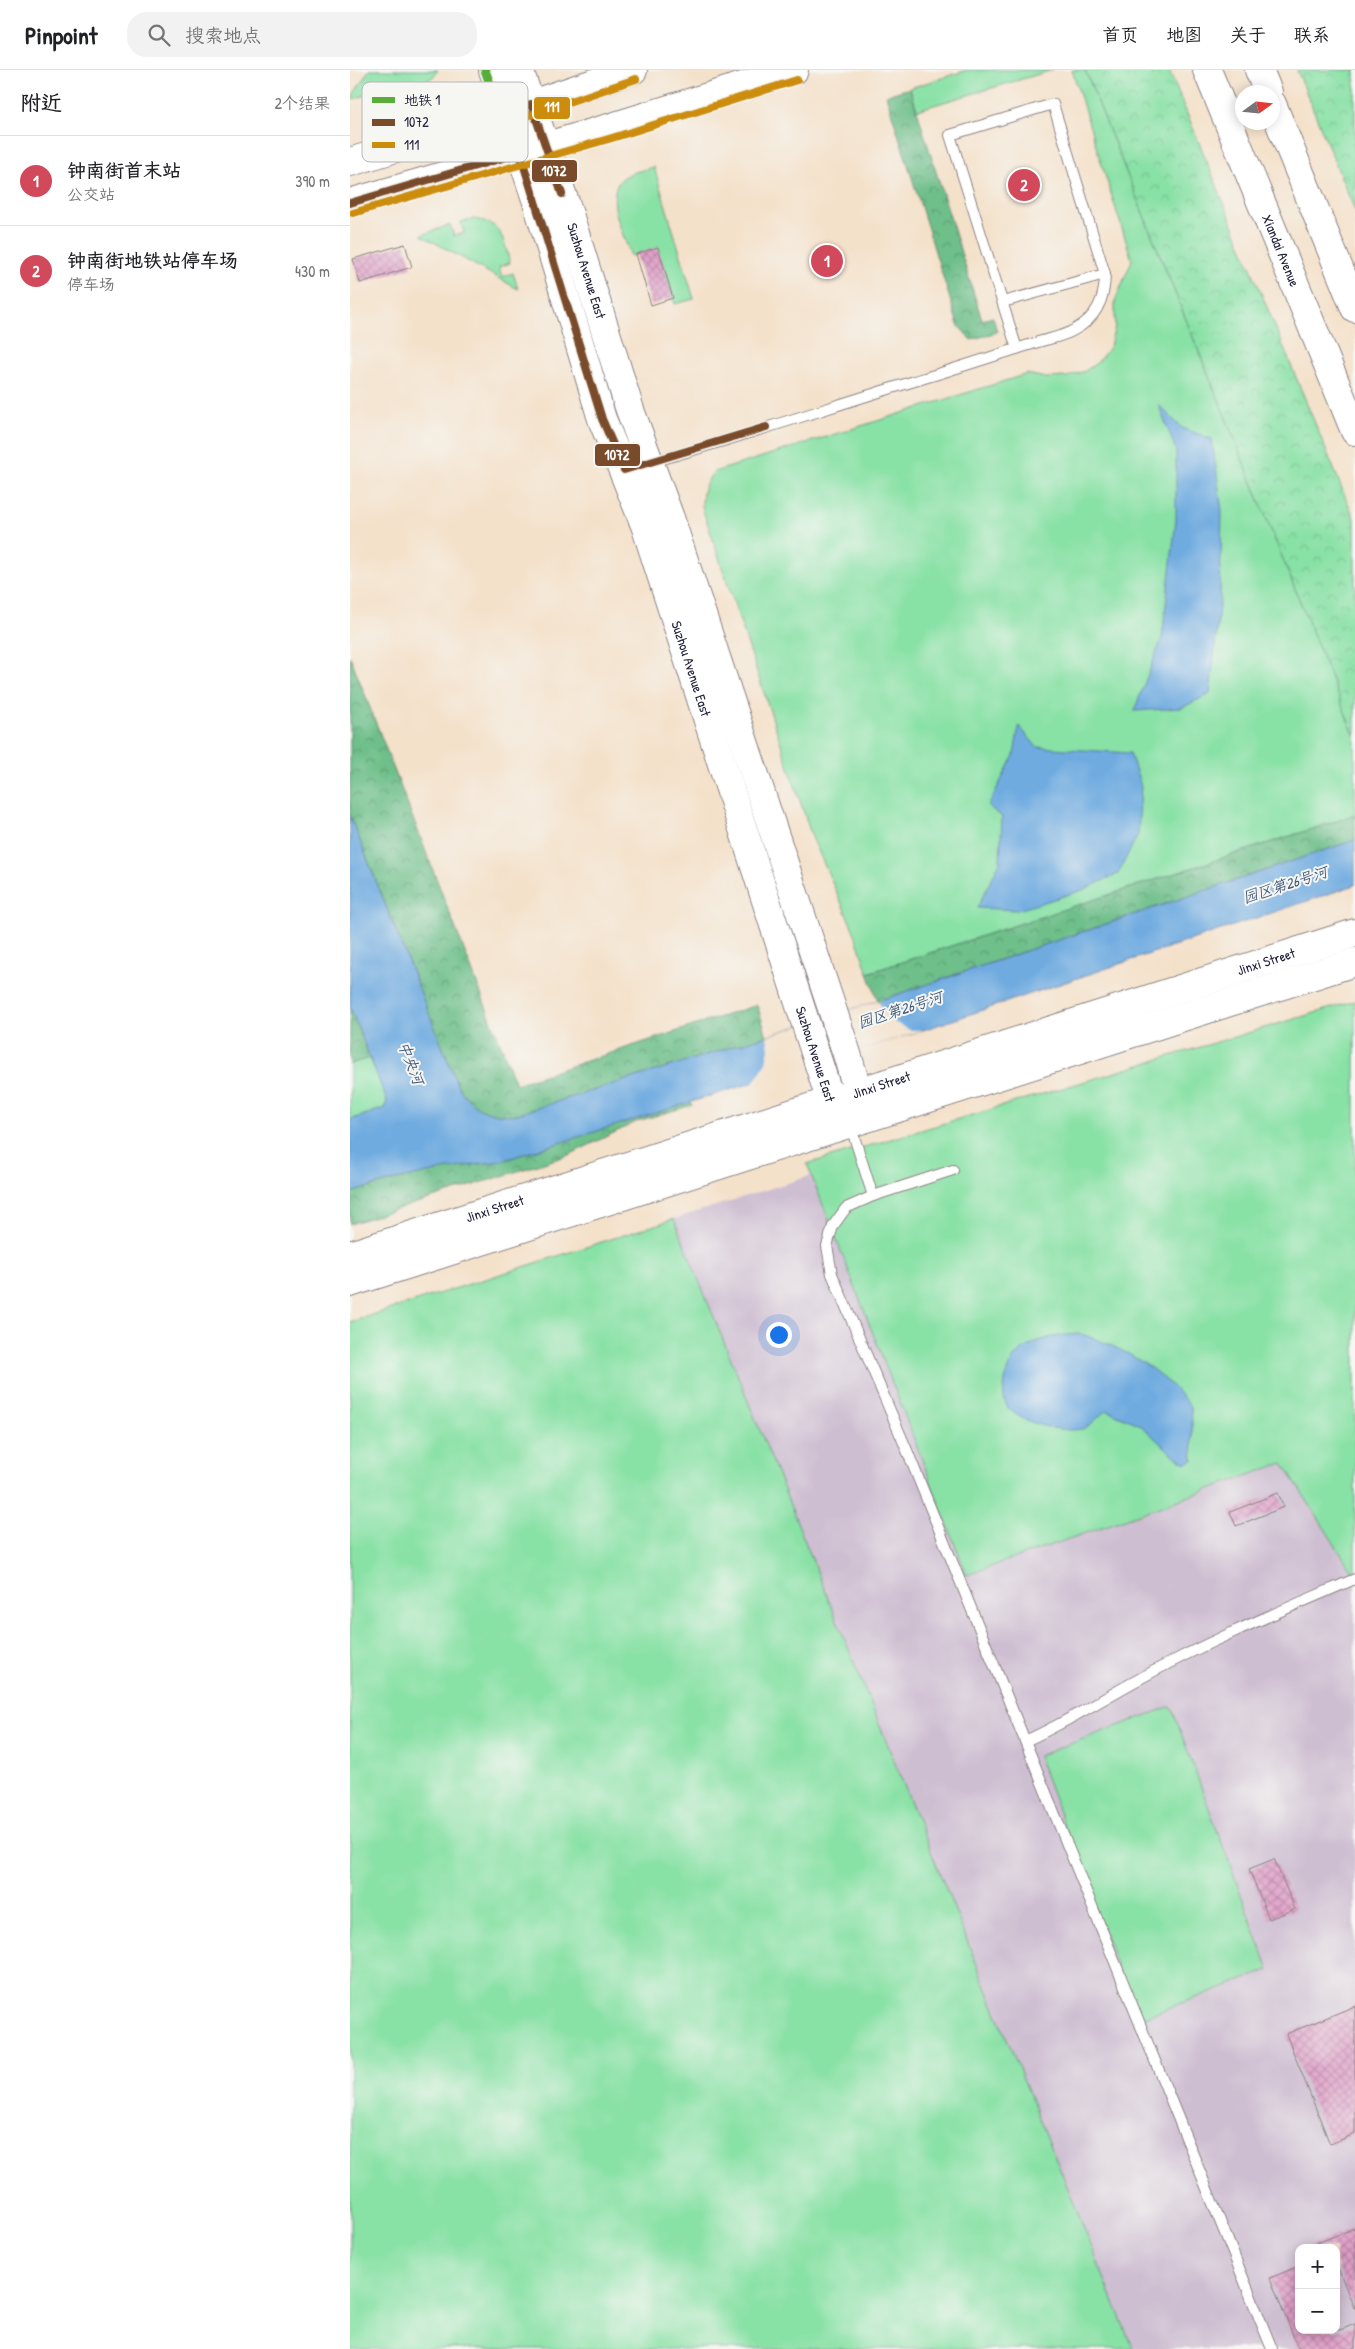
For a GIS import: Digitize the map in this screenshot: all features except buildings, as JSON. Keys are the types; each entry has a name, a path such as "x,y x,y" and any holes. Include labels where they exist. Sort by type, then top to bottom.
{"main road":[{"name":"Suzhou Avenue East","path":"492,70 501,82"},
{"path":"528,105 633,70"},
{"path":"528,151 794,70"},
{"name":"Xiandai Avenue","path":"1207,70 1355,431"},
{"path":"1259,70 1265,85"},
{"path":"1280,124 1355,308"},
{"name":"Suzhou Avenue East","path":"528,137 602,419 645,526 820,1063 831,1102 850,1123"},
{"name":"Suzhou Avenue East","path":"532,150 567,208 630,410 651,462 847,1054 858,1092 850,1123"},
{"path":"350,162 362,158"},
{"path":"350,203 491,162"},
{"name":"Jinxi Street","path":"350,1255 1355,933"},
{"name":"Jinxi Street","path":"350,1282 1355,962"}],"lane":[{"path":"624,470 1017,349 1074,330 1096,312 1102,303 1105,290 1105,274 1053,104 950,135 1017,349"},
{"path":"1003,302 1105,274"},
{"path":"850,1123 873,1196"},
{"path":"953,1170 873,1196 846,1208 833,1226 827,1246 832,1274 1272,2349"},
{"path":"1025,1742 1062,1725 1151,1673 1231,1634 1355,1579"}],"shaded area":[{"path":"1355,1003 1355,2349 1133,2349 674,1219"}],"green space":[{"path":"369,70 438,70 433,77 424,82 362,82 362,96 350,100"},
{"path":"967,70 1053,70 917,110 910,88"},
{"path":"1072,70 1085,70 1355,737 1355,815 868,973 853,929 812,837 702,507 703,492 714,472 1027,374 1046,378 1067,377 1085,371 1098,362 1110,346 1115,326 1115,301 1132,260"},
{"path":"1085,70 1169,70 1355,520 1355,737"},
{"path":"1297,70 1355,70 1355,211"},
{"path":"910,88 982,320 993,317 997,332 971,340 958,325 886,95"},
{"path":"654,167 694,299 675,304 658,248 631,256 619,225 614,201 615,190 620,181 628,175"},
{"path":"472,219 490,223 500,232 510,263 499,267 502,277 513,273 518,289 421,235 450,225 454,236 464,233 461,222"},
{"path":"350,656 516,1084 757,1005 767,1036 518,1114 491,1113 476,1106 469,1100 458,1086 350,816"},
{"path":"1355,815 1355,840 878,1001 868,973"},
{"path":"1355,1001 1355,1576 1283,1463 967,1575 807,1164"},
{"path":"350,1007 370,1058 350,1064"},
{"path":"370,1058 387,1101 385,1108 350,1120 350,1064"},
{"path":"691,1101 692,1105 638,1121 569,1155 350,1224 350,1193 395,1179 436,1170 501,1161"},
{"path":"674,1219 1133,2349 350,2349 350,1322"},
{"path":"1171,1706 1269,1970 1137,2020 1038,1756"}],"water":[{"path":"1158,404 1182,428 1212,439 1222,511 1220,598 1210,694 1181,708 1134,711 1162,638 1176,520 1176,450"},
{"path":"1019,726 1037,747 1130,753 1141,786 1138,834 1118,874 1080,891 1018,910 977,908 1000,862 1002,817 988,806 1014,755"},
{"path":"350,816 458,1086 463,1094 476,1106 491,1113 509,1115 518,1114 878,1001 1355,840 1355,885 923,1030 501,1161 387,1182 350,1193 350,1120 385,1108 387,1101 350,1007"},
{"path":"1081,1334 1132,1356 1165,1379 1183,1398 1191,1410 1193,1460 1186,1463 1176,1457 1139,1424 1106,1410 1089,1426 1074,1430 1040,1425 1011,1411 1006,1404 1004,1392 1008,1368 1014,1358 1022,1350 1044,1339"}],"pier":[{"path":"878,1001 890,1020 910,1030 923,1030 751,1085 766,1062 769,1049 767,1036"}],"metro line":[{"name":"1","path":"485,70 489,82"}],"transit line":[{"name":"111","path":"528,116 636,79"},
{"name":"111","path":"353,213 612,138 797,80"},
{"name":"1072","path":"528,105 531,104 562,194"},
{"name":"1072","path":"350,203 489,162"},
{"name":"1072","path":"523,162 602,419 624,470 766,427"}],"place":[{"name":"钟南街地铁站停车场","path":"1024,185"},
{"name":"钟南街首末站","path":"827,261"}],"water label":[{"name":"园区第26号河","path":"1285,885"},
{"name":"园区第26号河","path":"900,1010"},
{"name":"中央河","path":"411,1063"}]}
